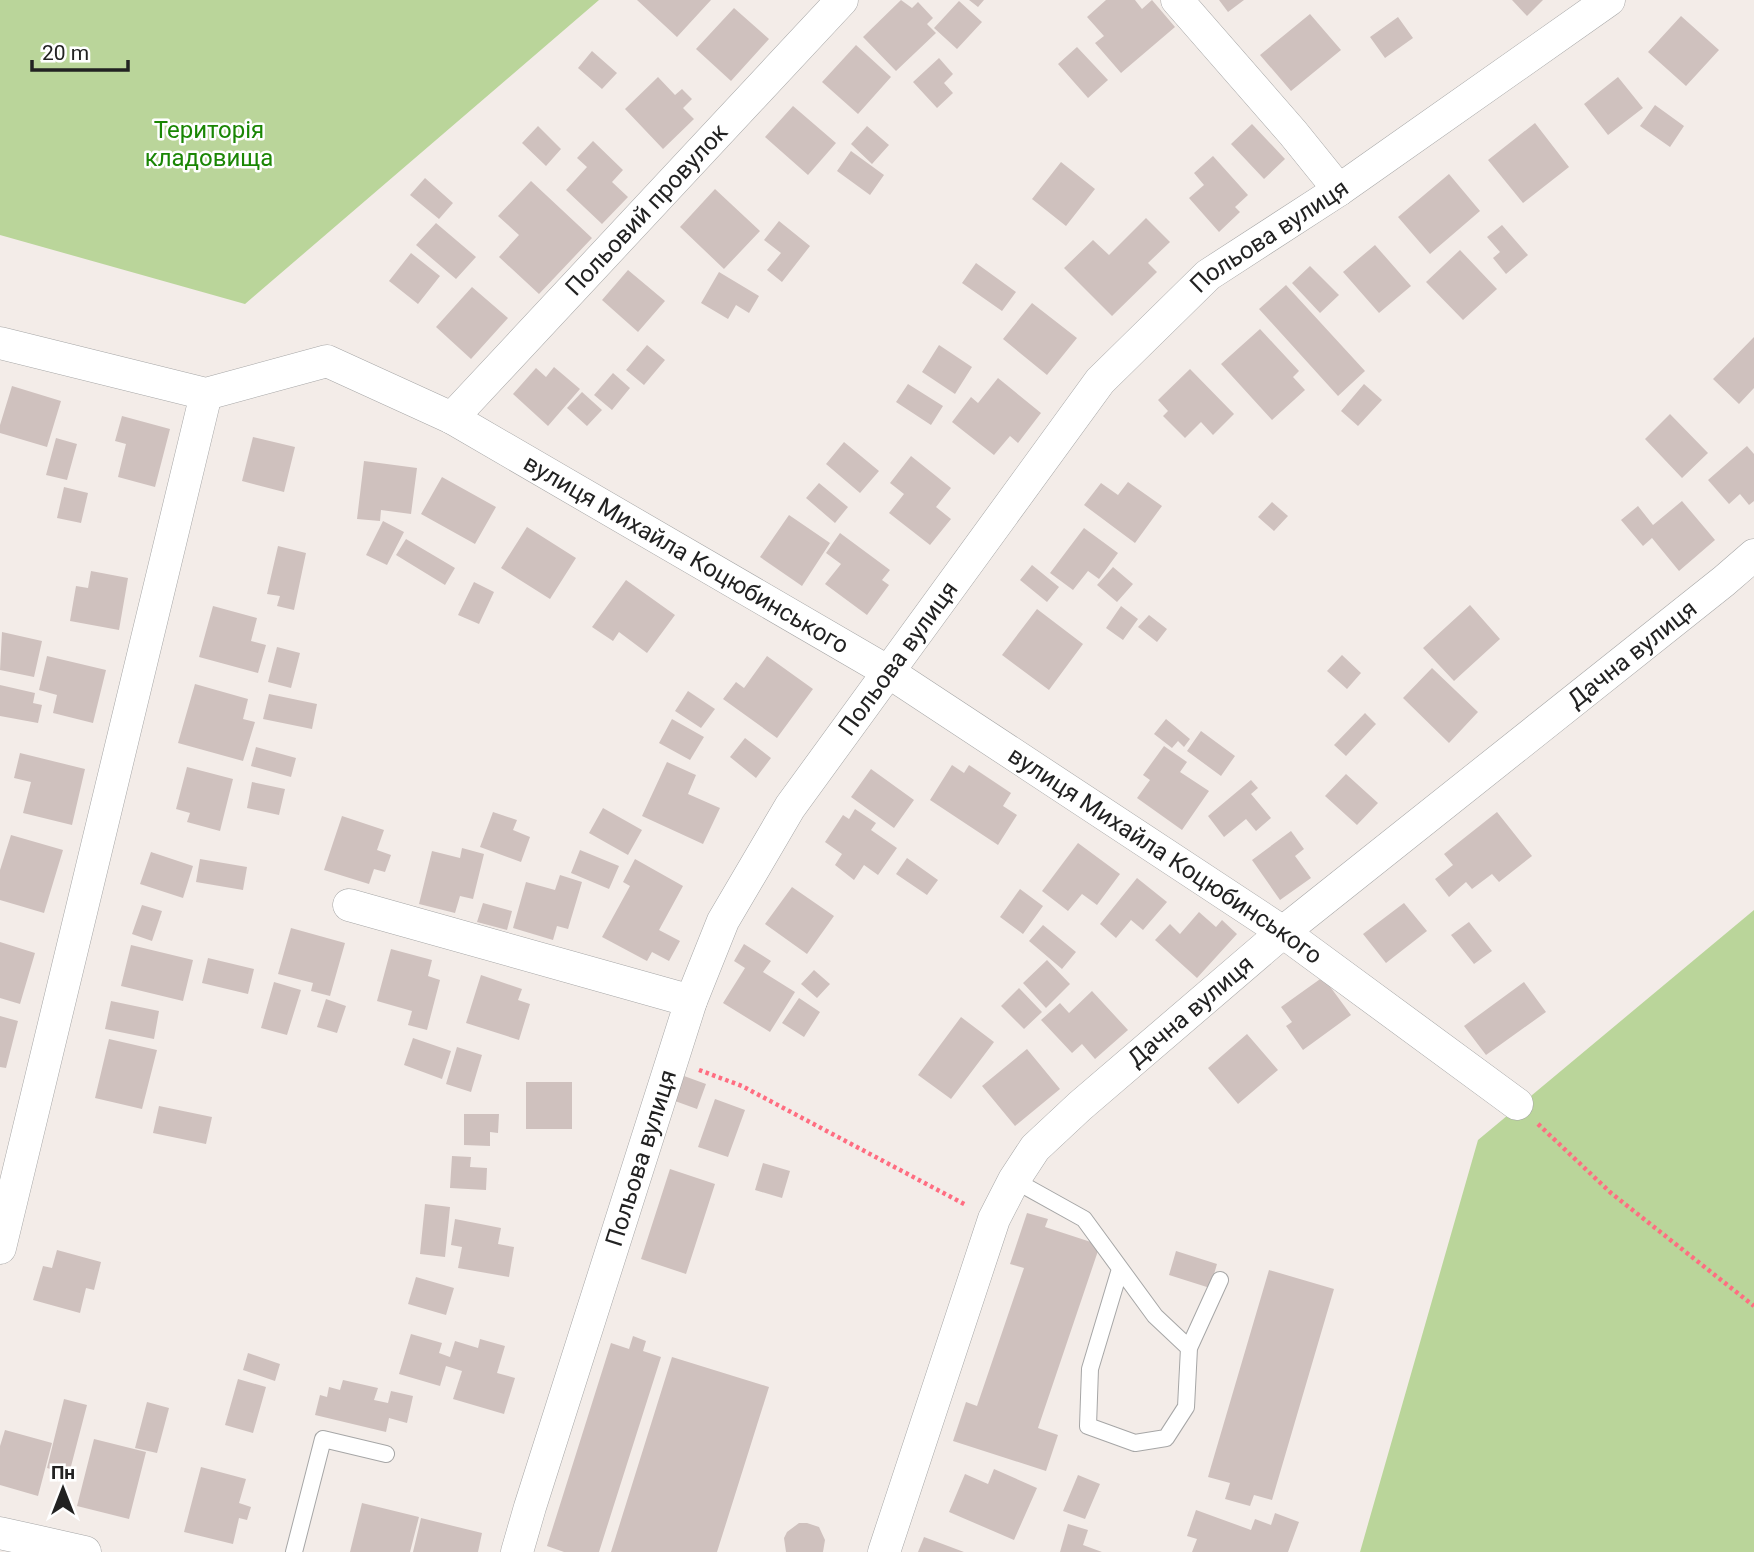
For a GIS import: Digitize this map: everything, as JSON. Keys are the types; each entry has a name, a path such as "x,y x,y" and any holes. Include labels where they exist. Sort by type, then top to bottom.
{"street":[{"name":"Польовий провулок","path":"452,418 842,0"},
{"path":"1177,0 1339,190"},
{"name":"Польова вулиця","path":"517,1552 691,1002 723,921 790,807 1100,381 1208,275 1339,190 1608,0"},
{"name":"вулиця Михайла Коцюбинського","path":"0,344 206,394 327,361 452,418 887,671 1283,932 1517,1104"},
{"path":"0,1248 206,394"},
{"name":"Дачна вулиця","path":"884,1552 994,1219 1014,1180 1035,1148 1080,1106 1283,932 1754,555"},
{"path":"349,905 691,1002"},
{"path":"0,1533 85,1552"}],"lane":[{"path":"1014,1180 1084,1219 1155,1316 1189,1348"},
{"path":"1119,1269 1090,1369 1088,1426 1135,1443 1166,1438 1186,1407 1189,1348 1220,1280"},
{"path":"294,1552 323,1438 386,1454"}],"path":[{"path":"672,1060 743,1086 994,1219"},
{"path":"1517,1104 1611,1193 1754,1306"}],"green space":[{"name":"Територія кладовища","path":"0,0 599,0 245,304 0,235"},
{"path":"1754,910 1754,1552 1360,1552 1478,1140"}],"building":[{"path":"637,0 711,0 677,37"},
{"path":"901,0 912,8 918,2 933,18 927,24 936,33 896,71 863,37"},
{"path":"969,0 984,0 978,7"},
{"path":"1106,0 1135,0 1142,9 1152,0 1175,27 1121,73 1095,43 1104,36 1087,17"},
{"path":"1219,0 1244,0 1228,12"},
{"path":"1512,0 1543,0 1527,16"},
{"path":"959,1 982,22 957,49 934,28"},
{"path":"734,8 769,39 731,81 696,49"},
{"path":"1310,14 1341,50 1291,91 1260,55"},
{"path":"1681,16 1719,50 1686,86 1648,52"},
{"path":"1398,17 1413,38 1385,58 1370,37"},
{"path":"856,45 891,77 858,114 822,82"},
{"path":"1077,47 1108,80 1088,98 1058,64"},
{"path":"592,51 617,73 602,89 578,68"},
{"path":"939,58 953,74 944,83 953,93 937,108 913,82"},
{"path":"658,77 675,95 682,89 692,99 683,108 694,119 663,149 625,109"},
{"path":"1618,77 1643,108 1608,135 1584,104"},
{"path":"1655,105 1684,126 1670,147 1640,126"},
{"path":"793,106 836,143 808,175 765,137"},
{"path":"1535,123 1569,167 1523,203 1488,160"},
{"path":"1252,124 1285,159 1264,179 1231,144"},
{"path":"538,126 561,149 546,166 522,143"},
{"path":"867,126 889,145 872,164 851,144"},
{"path":"593,141 623,170 612,182 628,197 602,224 566,190 587,167 577,158"},
{"path":"851,151 884,175 870,195 837,171"},
{"path":"1213,156 1248,195 1235,207 1240,212 1219,232 1189,198 1204,185 1194,173"},
{"path":"1061,162 1095,189 1066,226 1032,199"},
{"path":"1449,174 1480,211 1430,254 1398,217"},
{"path":"425,178 453,203 439,219 410,195"},
{"path":"531,181 592,238 539,294 499,257 519,235 498,216"},
{"path":"715,189 760,231 724,269 680,227"},
{"path":"1146,218 1170,242 1148,263 1157,272 1112,316 1064,268 1093,240 1109,255"},
{"path":"779,221 810,246 782,282 767,270 781,253 764,240"},
{"path":"436,223 476,257 456,279 416,245"},
{"path":"1502,225 1528,255 1506,274 1493,258 1500,252 1487,237"},
{"path":"1375,245 1411,286 1379,313 1343,272"},
{"path":"1460,250 1497,289 1463,320 1426,282"},
{"path":"411,253 440,276 418,304 389,281"},
{"path":"976,263 1016,292 1002,311 962,283"},
{"path":"1310,266 1339,295 1320,313 1292,283"},
{"path":"628,270 665,301 638,332 602,300"},
{"path":"719,272 759,296 749,313 736,305 728,319 701,303"},
{"path":"1286,285 1365,371 1338,396 1259,309"},
{"path":"472,287 508,318 471,359 436,327"},
{"path":"1032,303 1077,338 1047,375 1003,339"},
{"path":"1260,329 1299,371 1293,377 1305,390 1272,420 1221,364"},
{"path":"1754,337 1754,388 1739,404 1713,379"},
{"path":"647,345 665,360 644,385 626,370"},
{"path":"939,345 972,367 955,394 922,372"},
{"path":"554,367 580,389 548,426 513,394 536,368 546,377"},
{"path":"1190,369 1234,414 1213,435 1201,422 1185,438 1163,416 1168,411 1158,400"},
{"path":"613,373 630,388 612,410 594,395"},
{"path":"998,378 1041,413 1018,443 1010,436 994,455 952,422 971,397 978,403"},
{"path":"908,384 943,406 931,425 896,402"},
{"path":"1364,384 1382,400 1358,426 1341,411"},
{"path":"12,386 61,401 47,447 0,433"},
{"path":"582,392 602,410 587,426 567,408"},
{"path":"1670,414 1708,453 1682,478 1645,439"},
{"path":"122,416 170,429 155,487 118,477 126,444 115,441"},
{"path":"253,437 295,447 284,492 242,481"},
{"path":"56,438 77,444 67,480 46,475"},
{"path":"844,442 879,471 860,493 826,464"},
{"path":"1747,446 1754,454 1754,501 1749,505 1740,494 1729,504 1708,480"},
{"path":"911,456 951,488 936,507 951,519 930,545 889,513 904,494 890,483"},
{"path":"364,461 417,468 411,514 381,510 380,521 357,519"},
{"path":"442,477 496,507 475,544 421,514"},
{"path":"1128,482 1162,506 1135,543 1084,505 1101,483 1118,495"},
{"path":"819,483 848,507 835,523 806,498"},
{"path":"64,487 88,493 81,523 57,518"},
{"path":"1682,501 1715,540 1679,571 1652,538 1643,546 1621,520 1638,506 1653,525"},
{"path":"1272,502 1288,516 1274,531 1258,517"},
{"path":"789,515 830,543 802,586 760,557"},
{"path":"383,521 404,532 387,565 366,555"},
{"path":"527,527 576,558 550,599 501,568"},
{"path":"1084,528 1118,553 1099,579 1088,571 1073,590 1050,573"},
{"path":"840,533 890,570 882,580 889,585 867,615 825,584 841,564 826,553"},
{"path":"406,539 455,568 445,585 396,555"},
{"path":"278,546 306,553 294,610 277,606 280,596 267,594"},
{"path":"1032,565 1059,587 1047,602 1020,580"},
{"path":"1113,567 1133,584 1117,602 1097,585"},
{"path":"91,571 128,578 119,630 70,621 76,586 88,588"},
{"path":"626,580 675,615 647,653 619,632 613,641 592,627"},
{"path":"474,582 494,592 479,624 458,615"},
{"path":"1470,605 1500,639 1454,681 1423,648"},
{"path":"213,606 257,618 251,641 266,645 258,673 199,657"},
{"path":"1121,606 1138,619 1123,640 1106,628"},
{"path":"1037,609 1083,644 1049,690 1002,655"},
{"path":"1149,615 1167,629 1157,642 1138,627"},
{"path":"2,632 42,641 34,677 0,670"},
{"path":"277,647 300,653 291,688 268,682"},
{"path":"1342,655 1361,673 1347,689 1327,671"},
{"path":"47,656 106,670 93,723 53,713 57,695 39,690"},
{"path":"767,656 813,689 777,738 723,699 736,682 744,688"},
{"path":"1432,668 1478,712 1449,743 1403,698"},
{"path":"195,684 248,699 243,719 255,722 243,761 178,743"},
{"path":"0,685 35,693 33,703 42,705 38,723 0,716"},
{"path":"688,691 715,709 701,728 675,711"},
{"path":"269,694 317,704 312,729 263,719"},
{"path":"1365,713 1376,724 1346,756 1334,745"},
{"path":"672,719 704,737 690,760 659,743"},
{"path":"1166,719 1190,739 1184,747 1178,741 1172,748 1154,734"},
{"path":"1201,731 1235,756 1221,776 1187,751"},
{"path":"745,738 771,758 756,778 730,757"},
{"path":"1164,746 1187,762 1180,772 1209,791 1182,830 1137,798 1150,780 1143,775"},
{"path":"256,747 296,758 291,777 251,766"},
{"path":"20,753 85,769 72,825 23,813 31,782 14,778"},
{"path":"667,762 696,775 688,794 720,808 703,844 642,816"},
{"path":"952,765 964,773 969,765 1011,793 1003,806 1017,815 998,845 930,800"},
{"path":"187,767 233,779 220,831 187,822 190,813 176,809"},
{"path":"871,769 914,800 894,828 851,797"},
{"path":"1346,774 1378,803 1357,825 1325,796"},
{"path":"1251,780 1258,788 1251,794 1271,818 1256,831 1246,819 1224,837 1208,816"},
{"path":"252,782 285,789 279,815 247,808"},
{"path":"603,808 642,830 628,855 589,833"},
{"path":"855,809 876,823 871,830 897,848 878,875 864,865 854,880 835,865 842,854 825,842 843,815 849,819"},
{"path":"493,812 517,820 513,830 530,837 521,862 480,847"},
{"path":"1497,812 1532,856 1499,882 1492,874 1472,889 1466,882 1449,897 1435,879 1453,865 1444,854"},
{"path":"342,816 384,830 377,850 391,855 385,872 374,869 369,884 324,870"},
{"path":"1291,831 1304,849 1295,856 1311,878 1280,900 1252,860"},
{"path":"11,835 63,850 44,913 0,900 0,870"},
{"path":"1078,843 1120,874 1097,905 1082,894 1068,911 1042,891"},
{"path":"462,848 484,854 473,899 460,896 455,913 419,904 432,851 460,858"},
{"path":"580,850 619,866 609,889 571,873"},
{"path":"151,852 193,866 183,898 140,884"},
{"path":"907,858 938,880 927,895 896,874"},
{"path":"200,859 247,867 243,890 196,882"},
{"path":"635,859 683,886 659,930 680,941 669,961 652,952 647,961 602,937 630,886 623,882"},
{"path":"560,875 582,882 568,929 557,926 553,940 513,928 526,882 555,890"},
{"path":"1137,878 1167,902 1143,930 1131,920 1116,938 1100,924"},
{"path":"792,887 834,916 807,954 765,924"},
{"path":"1020,889 1043,906 1023,934 1000,917"},
{"path":"483,903 512,911 507,930 477,922"},
{"path":"1404,903 1427,931 1386,963 1363,934"},
{"path":"142,905 162,911 152,941 132,934"},
{"path":"1199,912 1216,927 1222,920 1237,934 1197,978 1155,940 1170,924 1180,934"},
{"path":"1469,922 1492,951 1474,964 1451,935"},
{"path":"1043,925 1076,952 1062,969 1029,941"},
{"path":"291,928 345,943 330,996 311,991 313,983 278,974"},
{"path":"0,942 35,953 20,1004 0,998"},
{"path":"744,944 771,961 763,972 795,992 770,1032 723,1003 745,968 734,961"},
{"path":"131,945 193,960 183,1001 121,986"},
{"path":"391,949 432,960 428,976 440,980 427,1030 408,1025 412,1011 377,1001"},
{"path":"208,958 254,969 248,994 202,983"},
{"path":"1047,960 1070,984 1046,1008 1023,983"},
{"path":"814,970 830,984 817,998 801,984"},
{"path":"481,975 522,989 518,1000 530,1004 519,1040 466,1023"},
{"path":"1323,977 1351,1015 1303,1050 1286,1026 1292,1022 1281,1007"},
{"path":"274,982 301,990 287,1035 261,1028"},
{"path":"1524,982 1546,1012 1486,1055 1464,1026"},
{"path":"1019,988 1042,1012 1024,1029 1001,1006"},
{"path":"1092,991 1128,1030 1095,1059 1082,1044 1072,1053 1041,1020 1060,1003 1069,1013"},
{"path":"799,998 820,1012 804,1037 782,1023"},
{"path":"326,999 346,1006 337,1033 317,1027"},
{"path":"111,1001 159,1011 154,1039 105,1029"},
{"path":"0,1016 18,1021 6,1068 0,1067"},
{"path":"961,1017 994,1042 951,1099 918,1075"},
{"path":"1247,1034 1278,1070 1238,1104 1208,1068"},
{"path":"413,1038 451,1051 442,1079 404,1065"},
{"path":"109,1039 157,1050 142,1109 95,1098"},
{"path":"457,1047 482,1055 471,1092 446,1084"},
{"path":"1027,1049 1060,1089 1015,1126 982,1086"},
{"path":"684,1076 706,1084 697,1109 675,1101"},
{"path":"526,1082 572,1082 572,1129 526,1129"},
{"path":"715,1099 745,1110 728,1157 698,1147"},
{"path":"159,1106 212,1117 206,1144 153,1133"},
{"path":"464,1114 499,1114 498,1133 490,1132 490,1146 464,1145"},
{"path":"452,1156 471,1157 470,1167 487,1168 486,1190 450,1188"},
{"path":"763,1163 790,1171 782,1198 755,1190"},
{"path":"670,1169 715,1184 686,1274 641,1259"},
{"path":"425,1204 450,1207 445,1257 420,1254"},
{"path":"1027,1213 1048,1219 1045,1227 1100,1245 1038,1428 1058,1435 1046,1471 953,1441 966,1402 977,1406 1024,1268 1010,1264"},
{"path":"455,1219 501,1228 498,1244 514,1247 509,1277 458,1268 462,1247 451,1245"},
{"path":"57,1250 101,1262 94,1290 86,1288 80,1313 33,1300 43,1266 52,1268"},
{"path":"1176,1251 1217,1264 1210,1288 1169,1275"},
{"path":"1269,1270 1334,1289 1272,1500 1254,1495 1250,1506 1225,1499 1230,1483 1208,1477"},
{"path":"416,1277 454,1288 446,1315 408,1304"},
{"path":"411,1334 442,1343 439,1353 450,1357 455,1341 478,1348 480,1339 505,1346 497,1373 515,1378 504,1414 453,1399 462,1371 446,1366 440,1386 399,1374"},
{"path":"633,1336 646,1341 643,1351 661,1357 599,1552 564,1552 547,1546 611,1343 629,1349"},
{"path":"248,1353 280,1364 275,1381 243,1370"},
{"path":"672,1357 769,1387 717,1552 611,1552"},
{"path":"238,1379 266,1387 253,1433 225,1425"},
{"path":"343,1380 378,1388 374,1400 388,1403 391,1391 413,1396 407,1423 389,1418 386,1432 315,1415 320,1395 327,1397 329,1387 340,1390"},
{"path":"64,1399 87,1405 69,1474 47,1468"},
{"path":"147,1402 169,1408 157,1453 135,1448"},
{"path":"5,1430 52,1443 38,1496 0,1485 0,1446"},
{"path":"94,1439 146,1452 129,1519 77,1506"},
{"path":"201,1467 246,1479 239,1503 251,1507 247,1520 239,1518 233,1544 184,1532"},
{"path":"994,1469 1037,1488 1014,1540 949,1512 965,1474 988,1484"},
{"path":"1078,1475 1100,1484 1085,1519 1063,1511"},
{"path":"362,1503 419,1517 410,1552 350,1552"},
{"path":"1196,1510 1251,1530 1255,1519 1271,1525 1275,1513 1299,1522 1288,1552 1192,1552 1197,1539 1187,1536"},
{"path":"421,1518 482,1533 478,1552 413,1552"},
{"path":"799,1523 819,1527 825,1540 823,1552 786,1552 784,1538 787,1532"},
{"path":"1068,1524 1088,1530 1083,1545 1102,1552 1060,1552"},
{"path":"924,1537 964,1552 918,1552"}]}
